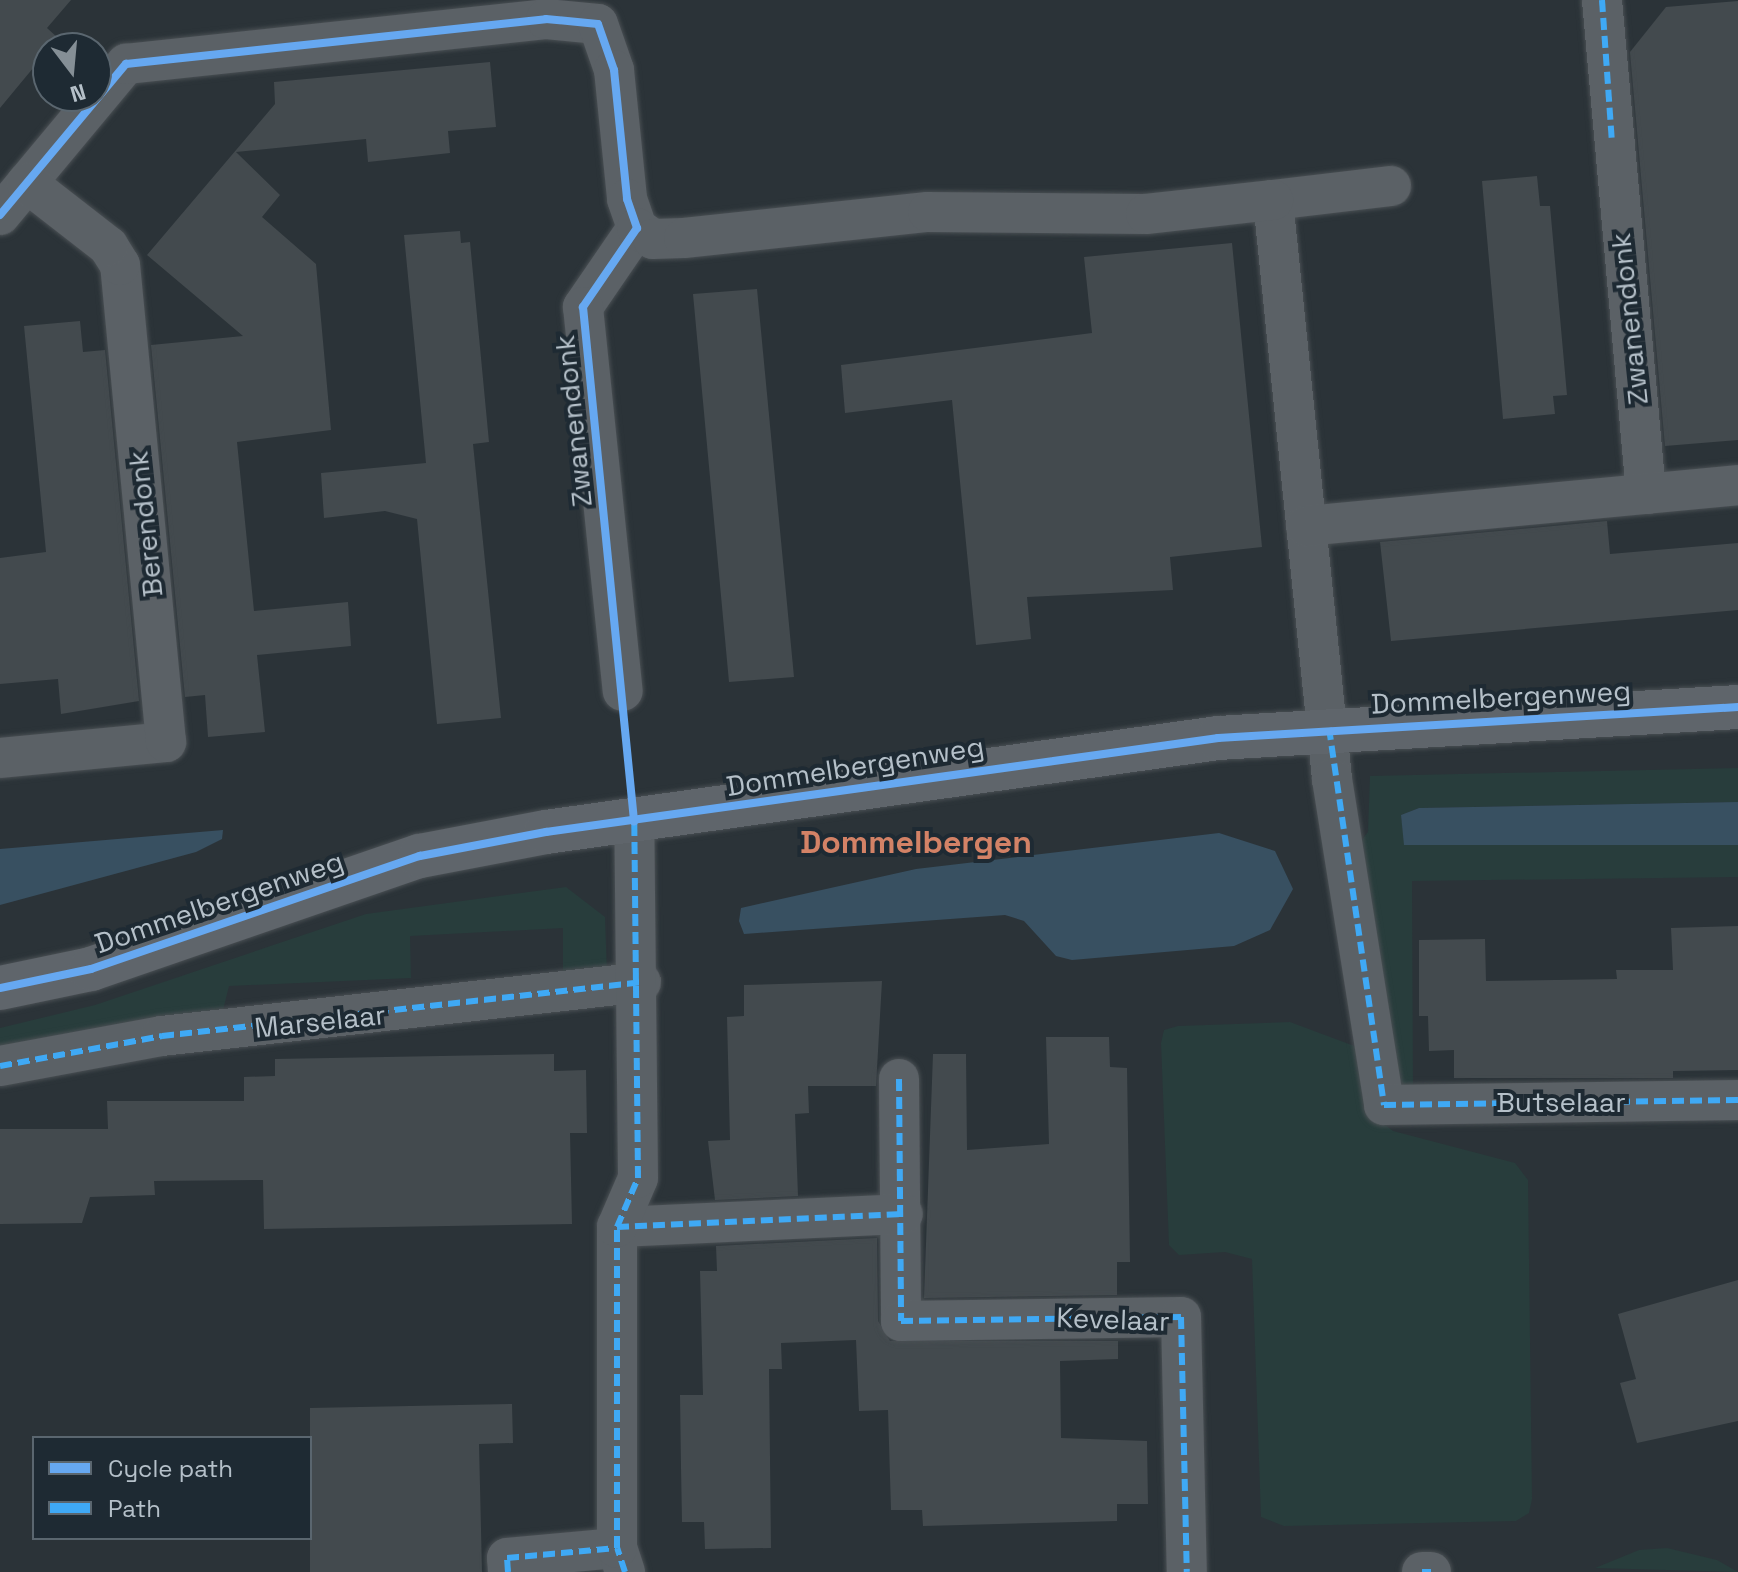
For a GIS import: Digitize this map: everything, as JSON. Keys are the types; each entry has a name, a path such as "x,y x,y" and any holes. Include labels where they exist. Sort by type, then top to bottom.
{"street":[{"name":"Zwanendonk","path":"1602,0 1612,144 1646,494"},
{"path":"0,215 126,64 546,19 598,24 614,70 627,199 637,228 653,239 928,212 1146,214 1391,186"},
{"name":"Berendonk","path":"0,758 166,742 120,265 108,246 27,183"},
{"path":"1273,200 1329,728"},
{"name":"Zwanendonk","path":"623,691 583,307 637,228"},
{"path":"1306,526 1738,485"},
{"name":"Dommelbergenweg","path":"0,988 91,969 420,856 634,821 1329,728 1738,707"},
{"name":"Butselaar","path":"1329,728 1384,1105 1738,1100"},
{"path":"508,1572 507,1558 621,1560 617,1227 638,1178 641,982 634,821"},
{"name":"Marselaar","path":"0,1066 162,1036 641,982"},
{"name":"Kevelaar","path":"899,1079 903,1214 901,1321 1181,1317 1187,1572"},
{"path":"617,1227 903,1214"},
{"path":"1422,1572 1431,1572"}],"green space":[{"path":"1738,768 1738,802 1419,808 1401,815 1405,845 1738,845 1738,877 1412,881 1413,1091 1391,1093 1361,841 1368,832 1370,776"},
{"path":"566,887 605,917 607,974 563,974 563,928 410,936 411,978 229,986 223,1010 0,1052 0,1028 95,1005 366,914"},
{"path":"1290,1022 1365,1050 1384,1124 1393,1131 1515,1163 1528,1180 1532,1499 1529,1513 1516,1521 1284,1526 1261,1517 1252,1259 1225,1252 1179,1255 1169,1245 1161,1043 1164,1030 1178,1026"},
{"path":"1667,1548 1717,1560 1738,1572 1595,1568 1639,1550"}],"water":[{"path":"1738,802 1738,845 1404,845 1401,815 1419,808"},
{"path":"223,830 222,839 196,852 0,905 0,849"},
{"path":"1219,833 1275,851 1293,889 1270,930 1234,946 1072,960 1056,956 1024,921 1005,915 744,934 739,921 741,908 916,869"}],"building":[{"path":"0,0 71,0 47,28 51,32 32,32 32,69 0,108"},
{"path":"1738,1 1738,440 1665,446 1630,52 1666,7"},
{"path":"490,62 496,127 448,131 450,153 368,162 366,139 236,152 280,195 262,217 316,264 331,430 237,442 254,611 348,602 351,646 257,655 265,732 208,737 205,695 185,697 151,345 243,336 147,255 275,104 274,82"},
{"path":"1537,176 1540,206 1550,206 1567,395 1553,396 1555,414 1503,419 1482,181"},
{"path":"460,231 461,243 470,242 489,442 473,444 501,718 437,724 417,519 385,511 324,518 321,473 426,463 404,235"},
{"path":"1232,243 1262,547 1170,557 1173,590 1027,597 1031,639 976,645 952,400 845,413 841,365 1092,333 1084,257"},
{"path":"757,289 794,677 729,682 693,294"},
{"path":"80,321 83,352 105,350 139,701 61,714 58,679 0,684 0,558 46,552 24,326"},
{"path":"1607,521 1610,554 1738,543 1738,610 1391,641 1380,542"},
{"path":"1738,926 1738,1070 1673,1071 1673,1078 1454,1078 1454,1050 1429,1051 1428,1016 1419,1016 1419,940 1485,939 1486,981 1617,979 1616,970 1673,970 1671,928"},
{"path":"882,981 876,1086 808,1086 809,1113 795,1114 798,1196 715,1200 708,1141 730,1140 727,1017 744,1016 744,985"},
{"path":"1046,1037 1109,1037 1110,1067 1127,1068 1130,1262 1117,1262 1117,1295 924,1298 933,1054 966,1054 967,1150 1049,1144"},
{"path":"554,1054 554,1071 586,1070 587,1133 570,1133 572,1224 264,1229 263,1180 154,1181 155,1195 90,1197 82,1223 0,1224 0,1129 108,1129 107,1101 244,1101 244,1077 275,1076 275,1059"},
{"path":"877,1238 878,1321 890,1341 1118,1341 1118,1359 1060,1361 1061,1438 1147,1441 1148,1504 1117,1504 1117,1521 923,1526 922,1510 891,1510 888,1410 859,1411 856,1340 781,1343 782,1369 769,1369 771,1548 705,1549 704,1522 682,1522 681,1467 680,1395 703,1395 700,1271 717,1271 716,1246"},
{"path":"1738,1280 1738,1421 1637,1443 1620,1383 1636,1379 1618,1314"},
{"path":"512,1404 513,1443 479,1444 482,1572 310,1572 310,1408"}],"marked path":[{"path":"1602,0 1612,144"},
{"path":"1329,728 1384,1105 1738,1100"},
{"path":"625,1572 617,1548 617,1227 638,1178 634,821"},
{"path":"0,1066 162,1036 641,982"},
{"path":"899,1079 901,1321 1181,1317 1187,1572"},
{"path":"617,1227 903,1214"},
{"path":"508,1572 507,1558 617,1548"},
{"path":"1422,1572 1431,1572"}],"cycle path":[{"path":"0,215 126,64 546,19 598,24"},
{"path":"598,24 614,70 627,199 637,228 583,307 634,821"},
{"path":"0,988 91,969 420,856 546,832 1218,738 1738,707"}],"district":[{"name":"Dommelbergen","path":"916,842"}]}
